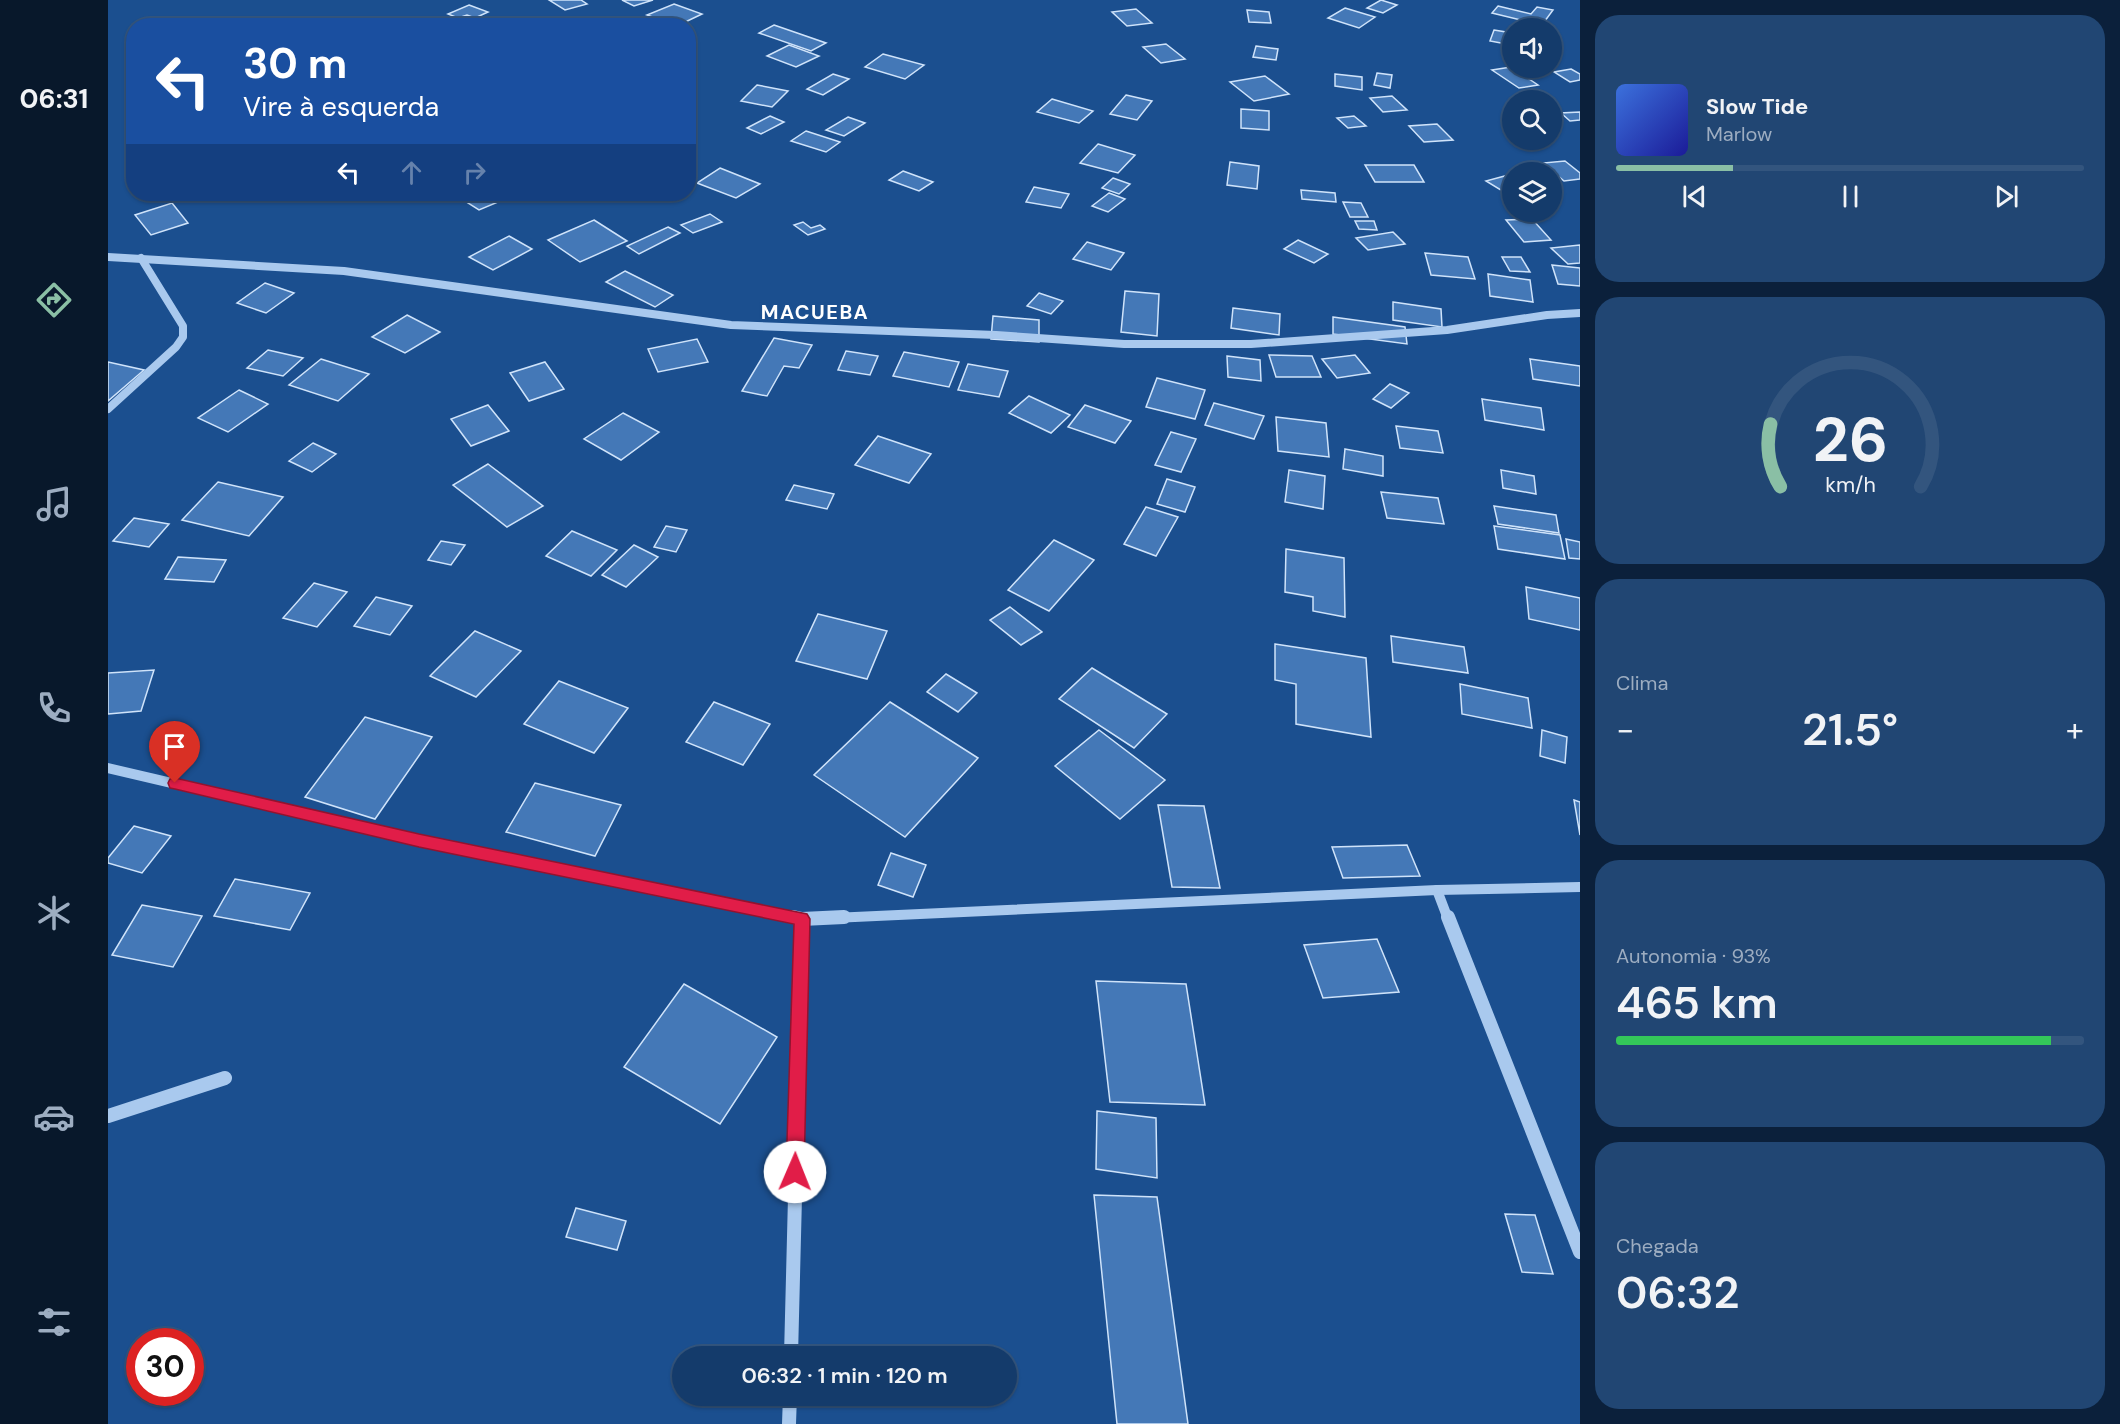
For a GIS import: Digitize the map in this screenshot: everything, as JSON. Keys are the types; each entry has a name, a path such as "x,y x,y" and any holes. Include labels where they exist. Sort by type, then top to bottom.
{"street":[{"path":"108,257 344,271 731,325 996,335 1124,344 1274,342 1447,330 1547,315 1580,313"},
{"path":"108,409 176,347 183,337 183,326 141,258"},
{"path":"108,768 419,841 802,919 1437,890 1580,887"},
{"path":"1437,890 1580,1252"},
{"path":"791,1346 802,919"},
{"path":"108,1116 225,1078"},
{"path":"789,1424 790,1406"}],"building":[{"path":"549,0 581,0 587,4 565,10"},
{"path":"622,0 653,0 634,6"},
{"path":"1381,0 1397,5 1383,13 1367,8"},
{"path":"674,4 702,14 694,18 655,18 647,15"},
{"path":"469,5 488,12 475,18 467,15 458,18 448,14"},
{"path":"1498,6 1531,14 1537,7 1553,10 1547,18 1513,18 1492,13"},
{"path":"1345,8 1375,17 1359,28 1328,18"},
{"path":"1136,9 1152,23 1127,26 1112,12"},
{"path":"1247,10 1269,12 1271,23 1249,22"},
{"path":"774,25 826,43 811,51 759,33"},
{"path":"1494,30 1502,31 1502,43 1490,41"},
{"path":"1166,44 1185,59 1161,63 1143,47"},
{"path":"789,45 819,56 796,67 767,56"},
{"path":"1256,46 1278,49 1276,60 1253,57"},
{"path":"883,54 924,65 905,79 865,67"},
{"path":"1502,68 1502,77 1492,70"},
{"path":"1571,69 1580,74 1580,80 1570,82 1562,77 1562,71"},
{"path":"1377,73 1392,75 1390,88 1374,85"},
{"path":"833,74 849,79 823,95 807,89"},
{"path":"1335,74 1362,77 1362,90 1335,86"},
{"path":"1265,76 1289,94 1254,101 1230,82"},
{"path":"1504,78 1528,78 1538,85 1519,88"},
{"path":"757,85 788,91 772,107 741,101"},
{"path":"1126,95 1152,101 1137,120 1110,114"},
{"path":"1392,96 1407,110 1383,112 1370,98"},
{"path":"1052,99 1093,111 1079,123 1037,112"},
{"path":"1241,109 1269,111 1269,130 1241,128"},
{"path":"1580,112 1580,120 1570,121 1562,113"},
{"path":"770,116 784,122 761,134 747,128"},
{"path":"1354,116 1366,126 1348,128 1337,118"},
{"path":"848,117 865,123 844,136 826,130"},
{"path":"1437,124 1453,140 1424,142 1409,126"},
{"path":"806,131 840,142 826,152 791,141"},
{"path":"1098,144 1135,155 1118,173 1080,163"},
{"path":"1565,161 1580,173 1580,179 1564,181 1562,179 1562,162 1554,162"},
{"path":"1230,162 1259,166 1257,189 1227,185"},
{"path":"1365,165 1414,165 1424,182 1375,182"},
{"path":"720,168 760,184 736,198 697,183"},
{"path":"903,171 933,182 919,191 889,180"},
{"path":"1502,177 1502,191 1486,181"},
{"path":"1113,178 1130,184 1119,194 1102,188"},
{"path":"1034,187 1069,194 1061,208 1026,202"},
{"path":"1301,190 1335,193 1336,202 1302,199"},
{"path":"1109,193 1125,199 1108,212 1092,206"},
{"path":"465,201 500,201 479,210"},
{"path":"1343,202 1361,203 1368,217 1350,217"},
{"path":"172,203 188,223 151,235 135,215"},
{"path":"710,214 722,222 693,233 681,225"},
{"path":"594,220 627,241 580,262 548,240"},
{"path":"1355,221 1374,221 1377,230 1359,229"},
{"path":"803,222 811,228 820,225 825,229 808,235 794,225"},
{"path":"1508,222 1535,222 1551,240 1524,242"},
{"path":"668,227 680,233 639,254 627,246"},
{"path":"1393,232 1405,244 1368,250 1356,238"},
{"path":"509,236 532,249 493,270 469,257"},
{"path":"1298,240 1328,254 1314,263 1284,249"},
{"path":"1087,242 1124,253 1111,270 1073,259"},
{"path":"1580,245 1580,263 1568,264 1551,248"},
{"path":"1425,253 1468,257 1475,279 1431,275"},
{"path":"1502,257 1521,257 1530,272 1510,271"},
{"path":"1552,265 1580,268 1580,286 1558,284"},
{"path":"625,271 673,295 655,307 606,282"},
{"path":"1488,274 1530,280 1533,302 1490,296"},
{"path":"265,283 294,293 266,313 237,303"},
{"path":"1125,291 1159,294 1157,336 1121,332"},
{"path":"1039,293 1063,301 1051,314 1027,306"},
{"path":"1393,302 1441,309 1442,327 1393,320"},
{"path":"1233,308 1280,314 1279,335 1231,328"},
{"path":"407,315 440,332 405,353 372,337"},
{"path":"993,316 1039,320 1039,342 991,339"},
{"path":"1333,317 1405,327 1407,344 1333,334"},
{"path":"774,338 812,345 799,368 784,366 767,396 742,391"},
{"path":"697,339 708,362 658,372 648,349"},
{"path":"268,350 303,358 283,376 247,368"},
{"path":"846,351 878,356 870,375 838,370"},
{"path":"904,352 959,362 949,387 893,376"},
{"path":"1269,355 1312,356 1321,377 1276,377"},
{"path":"1355,355 1370,373 1337,378 1322,359"},
{"path":"1227,356 1260,360 1261,381 1228,377"},
{"path":"321,359 369,374 338,401 289,385"},
{"path":"1530,359 1580,366 1580,386 1533,379"},
{"path":"108,362 144,370 108,401"},
{"path":"545,362 564,389 529,401 510,373"},
{"path":"968,364 1008,371 999,397 958,390"},
{"path":"1157,378 1205,390 1195,419 1146,407"},
{"path":"1390,384 1409,393 1391,408 1373,399"},
{"path":"239,390 268,404 228,432 198,418"},
{"path":"1029,396 1070,415 1051,433 1009,413"},
{"path":"1482,399 1541,408 1544,430 1485,420"},
{"path":"1214,403 1264,416 1254,439 1205,425"},
{"path":"488,405 509,431 471,446 451,419"},
{"path":"1085,405 1131,421 1115,443 1068,427"},
{"path":"623,413 659,432 621,460 584,439"},
{"path":"1276,417 1326,423 1329,457 1278,451"},
{"path":"1396,426 1438,431 1443,453 1400,448"},
{"path":"1171,432 1196,439 1181,472 1155,465"},
{"path":"878,436 931,454 909,483 855,465"},
{"path":"313,443 336,454 312,472 289,461"},
{"path":"1345,449 1383,456 1383,476 1343,469"},
{"path":"488,464 543,506 507,527 453,485"},
{"path":"1289,470 1325,476 1323,509 1285,502"},
{"path":"1501,470 1534,476 1536,494 1503,488"},
{"path":"1167,479 1195,487 1185,512 1157,504"},
{"path":"218,482 283,497 249,536 182,520"},
{"path":"794,485 834,494 827,509 786,500"},
{"path":"1381,492 1438,498 1444,524 1387,518"},
{"path":"1494,506 1556,515 1559,533 1498,524"},
{"path":"1146,507 1178,517 1156,556 1124,544"},
{"path":"134,518 169,524 149,547 113,541"},
{"path":"666,526 687,530 676,552 654,547"},
{"path":"1494,526 1560,535 1565,559 1498,549"},
{"path":"572,531 617,550 591,576 546,556"},
{"path":"1566,539 1580,542 1580,559 1569,558"},
{"path":"1054,540 1094,560 1049,611 1008,590"},
{"path":"441,541 465,545 451,565 428,560"},
{"path":"634,545 658,557 626,587 602,575"},
{"path":"1286,549 1344,558 1345,617 1313,611 1313,597 1285,592"},
{"path":"178,557 226,560 214,582 165,579"},
{"path":"314,583 347,592 317,627 283,618"},
{"path":"1526,587 1580,598 1580,630 1529,619"},
{"path":"376,597 412,606 390,635 354,626"},
{"path":"1010,607 1042,632 1021,645 990,620"},
{"path":"818,614 887,631 867,679 796,661"},
{"path":"475,631 521,651 476,697 430,676"},
{"path":"1391,636 1464,647 1468,673 1393,662"},
{"path":"1275,644 1366,658 1371,737 1296,724 1296,684 1275,680"},
{"path":"1092,668 1167,714 1134,748 1059,699"},
{"path":"154,670 141,711 108,714 108,673"},
{"path":"946,674 977,693 958,712 927,692"},
{"path":"559,681 628,708 594,753 524,724"},
{"path":"1460,684 1528,698 1532,728 1462,714"},
{"path":"714,702 770,724 743,765 686,742"},
{"path":"890,702 978,758 905,837 814,775"},
{"path":"365,717 432,737 375,819 305,797"},
{"path":"1099,730 1165,780 1120,819 1055,766"},
{"path":"1542,730 1567,737 1565,763 1540,756"},
{"path":"535,783 621,805 595,856 506,832"},
{"path":"1574,800 1580,802 1580,835"},
{"path":"1158,805 1204,806 1220,888 1172,887"},
{"path":"134,826 171,836 142,873 108,863 108,858"},
{"path":"1407,845 1420,876 1343,878 1332,847"},
{"path":"891,853 926,865 913,897 878,885"},
{"path":"235,879 310,893 290,930 214,916"},
{"path":"142,905 202,916 173,967 112,955"},
{"path":"1377,939 1399,992 1323,998 1304,945"},
{"path":"1096,981 1186,984 1205,1105 1110,1102"},
{"path":"684,984 777,1037 720,1124 624,1067"},
{"path":"1097,1111 1156,1118 1157,1178 1096,1169"},
{"path":"1094,1195 1157,1197 1188,1424 1117,1424"},
{"path":"576,1208 626,1221 617,1250 566,1237"},
{"path":"1505,1214 1535,1215 1553,1274 1522,1272"}],"district":[{"name":"MACUEBA","path":"815,312"}],"route":[{"path":"175,783 419,841 802,919 795,1172"}]}
